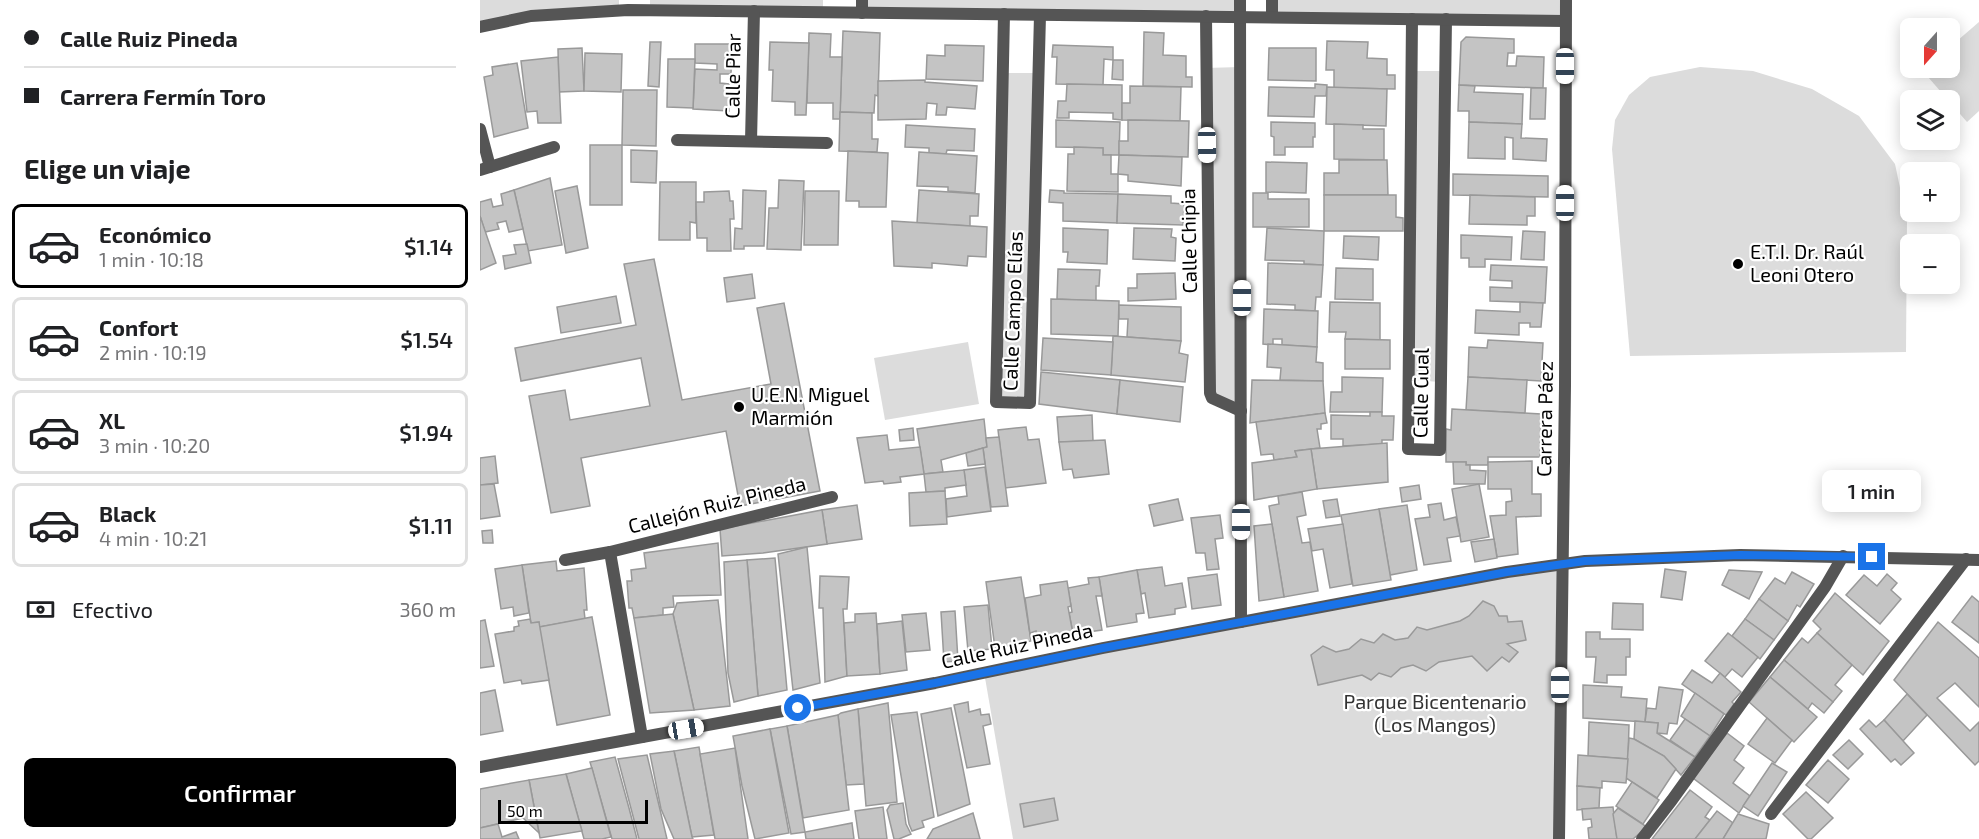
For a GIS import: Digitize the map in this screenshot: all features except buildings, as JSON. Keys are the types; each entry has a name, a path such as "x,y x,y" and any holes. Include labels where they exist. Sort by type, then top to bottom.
{"street":[{"path":"1240,0 1241,622"},
{"path":"1272,0 1272,17"},
{"name":"Carrera Páez","path":"1559,839 1565,386 1566,0"},
{"path":"480,27 531,16 619,5 754,11 823,6 1040,15 1565,21"},
{"name":"Calle Piar","path":"751,141 754,11"},
{"name":"Calle Campo Elías","path":"1004,14 996,402 1030,403 1040,15"},
{"name":"Calle Chipia","path":"1206,16 1210,393 1212,398 1241,411"},
{"name":"Calle Gual","path":"1413,19 1408,449 1440,450 1446,19"},
{"path":"480,129 485,168 554,147"},
{"name":"Calle Piar","path":"677,140 827,143"},
{"name":"Callejón Ruiz Pineda","path":"565,560 610,552 832,497"},
{"name":"Callejón Ruiz Pineda","path":"610,552 642,737"},
{"name":"Calle Ruiz Pineda","path":"480,767 924,685 1103,648 1507,572 1562,564 1647,557 1740,555 1973,560"},
{"path":"1642,839 1818,597 1843,556"},
{"path":"1771,814 1973,560"}],"green space":[{"path":"480,0 619,0 619,10 480,27"},
{"path":"650,0 823,0 823,13 650,10"},
{"path":"862,0 1240,0 1240,17 862,13"},
{"path":"1272,0 1566,0 1565,21 1272,17"},
{"path":"1979,22 1979,111 1967,122 1960,114 1960,90 1939,90 1929,78 1960,78 1960,38"},
{"path":"1240,67 1241,411 1210,393 1206,68"},
{"path":"1700,67 1753,71 1812,89 1859,116 1895,164 1900,188 1900,222 1907,222 1907,234 1900,234 1900,294 1906,294 1906,352 1630,356 1612,149 1615,120 1629,95 1650,77"},
{"path":"1412,71 1446,71 1441,382 1409,380"},
{"path":"1003,73 1038,73 1030,403 996,402"},
{"path":"968,342 979,404 885,420 874,358"},
{"name":"Parque Bicentenario (Los Mangos)","path":"1562,565 1559,839 1013,839 984,672"}],"place":[{"name":"E.T.I. Dr. Raúl Leoni Otero","path":"1738,264"},
{"name":"U.E.N. Miguel Marmión","path":"739,407"}],"route":[{"path":"798,708 1507,572 1585,561 1740,555 1872,557"}]}
